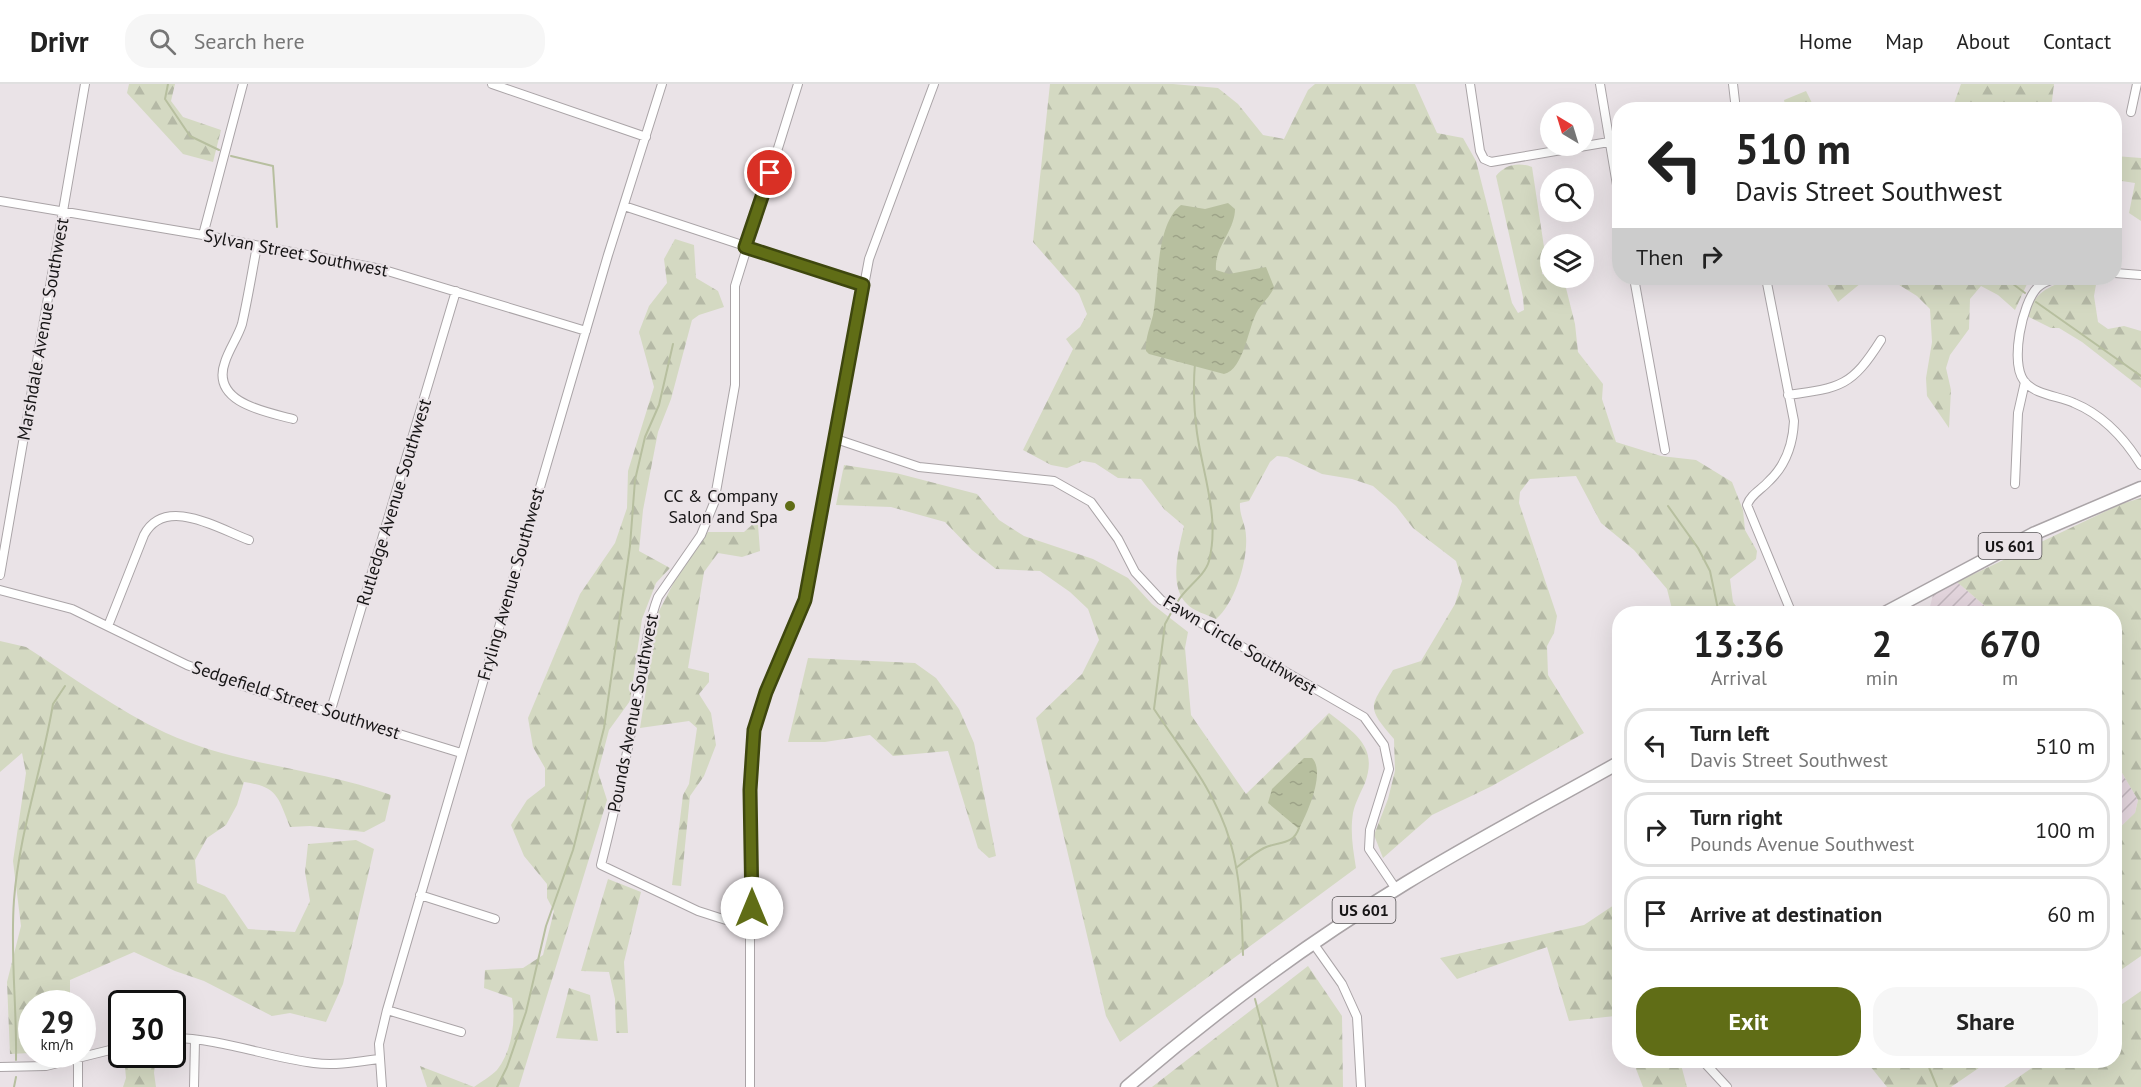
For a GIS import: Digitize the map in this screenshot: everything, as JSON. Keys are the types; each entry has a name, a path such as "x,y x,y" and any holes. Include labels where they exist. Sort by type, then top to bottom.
{"highway":[{"name":"US 601","path":"1898,606 2033,534 2141,488"},
{"name":"US 601","path":"1128,1087 1246,990 1313,943 1396,889 1612,767"}],"street":[{"name":"Marshdale Avenue Southwest","path":"0,575 85,84"},
{"path":"204,235 243,84"},
{"path":"492,84 646,137"},
{"name":"Fryling Avenue Southwest","path":"382,1087 378,1059 387,1010 586,331 662,84"},
{"name":"Pounds Avenue Southwest","path":"752,928 698,911 601,865 621,783 654,606 663,588 701,535 714,503 735,385 734,300 745,247 798,84"},
{"path":"750,1087 752,928 750,790 754,730 766,692 805,600 863,285 883,218 934,84"},
{"path":"1470,84 1480,151 1484,159 1498,162 1609,142"},
{"path":"1600,84 1612,159"},
{"path":"1733,84 1735,102"},
{"path":"2131,112 2137,84"},
{"name":"Sylvan Street Southwest","path":"0,201 204,235 381,269 586,331"},
{"path":"624,206 863,285"},
{"path":"257,246 242,324 225,362 223,378 232,395 243,404 293,419"},
{"path":"2122,274 2141,275"},
{"path":"1635,285 1665,450"},
{"path":"1767,285 1793,433 1785,460 1747,505 1789,606"},
{"path":"2016,484 2018,413 2025,382 2019,364 2019,342 2025,309 2036,289 2044,285"},
{"name":"Rutledge Avenue Southwest","path":"330,712 456,291"},
{"path":"1788,395 1815,392 1852,379 1862,369 1881,340"},
{"path":"2025,382 2031,387 2094,413 2123,441 2141,465"},
{"name":"Fawn Circle Southwest","path":"836,439 919,466 1054,481 1091,502 1118,539 1135,572 1161,600 1364,717 1384,745 1389,769 1370,830 1370,849 1396,889"},
{"path":"108,626 144,535 149,526 160,518 181,516 249,540"},
{"name":"Sedgefield Street Southwest","path":"0,590 72,609 187,665 461,753"},
{"path":"420,895 495,919"},
{"path":"1313,943 1342,984 1358,1017 1361,1087"},
{"path":"387,1010 461,1032"},
{"path":"186,1039 314,1063 337,1064 378,1059"},
{"path":"194,1087 195,1040"},
{"path":"0,1067 18,1067"},
{"path":"78,1068 78,1087"},
{"path":"1709,1068 1727,1087"}],"shaded area":[{"path":"1957,582 1985,606 1930,606 1933,595"},
{"path":"2122,773 2138,800 2135,813 2122,825"}],"green space":[{"path":"129,84 175,84 171,101 183,117 221,130 213,162 183,154 127,93"},
{"path":"1050,84 1173,84 1218,88 1238,104 1263,135 1284,139 1308,90 1315,84 1415,84 1437,133 1463,138 1476,161 1512,303 1518,313 1524,310 1523,297 1496,176 1512,165 1532,167 1542,234 1540,234 1540,288 1566,288 1575,324 1578,352 1603,384 1602,399 1616,442 1661,456 1696,460 1732,482 1743,510 1745,530 1757,551 1756,559 1730,579 1733,602 1736,606 1671,606 1667,589 1634,550 1601,523 1576,476 1530,479 1520,492 1519,503 1557,616 1554,633 1547,646 1548,675 1584,733 1492,786 1432,815 1383,858 1374,835 1388,799 1395,771 1394,739 1378,719 1374,706 1393,670 1421,661 1455,604 1462,581 1456,561 1413,528 1396,506 1373,486 1352,479 1322,474 1287,457 1277,456 1270,462 1249,501 1240,503 1246,532 1245,557 1239,580 1229,603 1216,619 1193,609 1181,596 1176,577 1184,526 1164,509 1141,479 1118,478 1095,463 1083,461 1067,468 1051,465 1023,450 1073,349 1066,339 1080,327 1087,314 1079,294 1033,242"},
{"path":"1961,84 2054,84 2052,102 1955,102"},
{"path":"1806,91 1812,102 1784,102 1784,100"},
{"path":"2122,157 2141,158 2141,221 2129,213 2135,183 2122,181"},
{"path":"675,239 694,245 696,278 718,291 724,307 699,315 692,320 671,399 658,432 643,510 639,551 670,568 656,583 642,619 630,701 609,730 598,772 607,800 519,1087 474,1087 497,1070 506,1054 513,1026 512,998 484,988 485,970 523,968 543,955 554,911 547,898 547,884 524,856 511,825 527,800 545,786 545,768 533,747 528,718 580,594 615,543 627,508 628,471 654,387 639,332 649,306 667,283 664,259"},
{"path":"1827,285 1859,285 1838,302"},
{"path":"1899,285 2027,285 2015,310 1998,295 1981,286 1970,299 1969,329 1950,355 1946,368 1951,390 1949,428 1927,396 1926,378 1932,342 1930,309 1917,296"},
{"path":"2054,285 2096,285 2094,296 2098,322 2108,329 2124,326 2141,331 2141,388 2082,342 2059,328 2051,328 2027,316 2035,300"},
{"path":"844,465 896,473 977,494 999,520 1024,536 1093,559 1128,578 1152,604 1188,632 1185,648 1191,715 1246,794 1329,713 1362,742 1369,760 1365,783 1355,805 1352,820 1356,868 1120,1042 1106,1016 1036,718 1082,674 1099,640 1088,609 1070,592 1040,571 996,569 972,550 945,522 891,507 836,505"},
{"path":"2141,498 2141,956 2122,969 2122,825 2135,813 2138,800 2122,773 2122,606 1985,606 1957,582 2121,504"},
{"path":"753,524 758,525 760,551 742,557 718,553 704,572 688,668 709,673 709,682 699,694 711,713 716,745 704,776 690,796 681,886 672,885 683,795 689,784 697,728 689,721 640,728 658,613 674,582 708,532 744,532"},
{"path":"0,641 26,647 130,714 193,744 391,795 385,821 364,832 310,826 290,827 275,795 264,787 244,782 237,805 226,825 207,838 195,860 197,883 225,895 248,929 295,932 310,901 305,872 308,844 356,840 374,849 343,984 326,1022 290,1013 272,1016 204,981 175,971 134,952 70,980 70,990 18,990 18,1054 10,1054 7,982 21,926 13,861 26,773 22,753 0,772"},
{"path":"808,658 915,663 936,678 959,709 974,743 996,856 989,858 978,848 948,751 893,756 870,735 825,742 788,742"},
{"path":"608,879 641,892 624,962 628,1033 616,1033 615,999 609,972 581,971"},
{"path":"1612,906 1612,1016 1569,1021 1547,947 1457,979 1440,958 1584,925"},
{"path":"1308,966 1342,1016 1343,1087 1152,1087"},
{"path":"569,988 590,995 598,1041 556,1038"},
{"path":"2141,991 2141,1087 2004,1087 2032,1068 2122,1068 2122,1004"},
{"path":"420,1066 474,1087 427,1087"},
{"path":"125,1068 155,1068 156,1087 123,1087 126,1078"},
{"path":"1636,1068 1682,1068 1687,1087 1643,1087"},
{"path":"1872,1068 1979,1068 1951,1087 1887,1087"}],"water":[{"path":"1228,203 1235,209 1234,217 1218,254 1216,270 1229,274 1266,267 1274,287 1254,317 1236,365 1224,374 1149,354 1146,346 1155,302 1159,256 1166,226 1181,205 1205,209"},
{"path":"1304,758 1312,758 1316,764 1317,773 1314,793 1299,829 1268,803 1272,789"}],"waterway":[{"path":"168,84 165,99 190,136 219,150"},
{"path":"231,156 273,166 277,227"},
{"path":"2014,285 2025,293"},
{"path":"2036,302 2141,376"},
{"path":"497,1087 507,1067 526,1012 546,926 573,850 604,728 630,546 635,480 645,437 659,405 673,344"},
{"path":"1178,601 1207,566 1212,545 1212,513 1195,416 1195,363"},
{"path":"1668,506 1698,548 1710,571 1717,606"},
{"path":"1171,613 1165,624 1154,709 1197,772 1224,823 1234,855 1239,883 1243,955"},
{"path":"16,1060 13,940 17,875 53,704 65,686"},
{"path":"1236,868 1264,848 1293,838 1299,828"},
{"path":"1255,999 1278,1087"},
{"path":"1929,1068 1937,1087"},
{"path":"14,1087 16,1077"}],"place":[{"name":"CC & Company Salon and Spa","path":"790,506"}],"route":[{"path":"752,908 750,790 754,730 766,692 805,600 863,285 745,247 770,173"}]}
